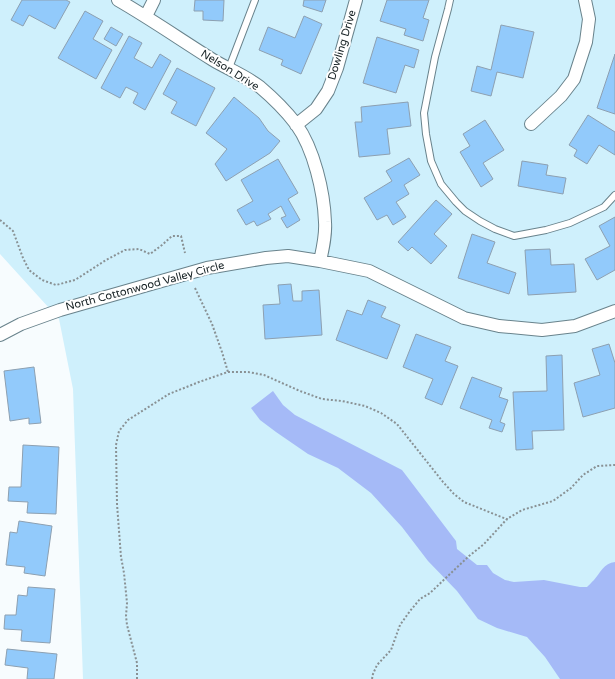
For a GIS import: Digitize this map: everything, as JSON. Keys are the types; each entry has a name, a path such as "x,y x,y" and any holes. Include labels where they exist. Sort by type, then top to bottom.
{"street":[{"name":"Nelson Drive","path":"118,0 146,16 214,61 259,86 281,107 296,125 305,141 322,190 325,223 324,241 320,261"},
{"path":"146,16 154,0"},
{"name":"Dowling Drive","path":"296,125 316,109 328,91 337,68 356,0"},
{"path":"531,124 561,96 574,79 586,42 589,19 585,0"},
{"name":"North Cottonwood Valley Circle","path":"0,335 21,324 60,310 207,268 266,258 288,256 369,271 464,318 499,326 542,330 575,326 615,311"}],"lane":[{"path":"229,68 255,0"},
{"path":"450,0 435,57 424,113 431,161 441,184 456,202 465,211 480,220 496,229 514,236 546,230 570,223 604,207 615,195"}],"path":[{"path":"0,220 13,231 23,258 30,270 42,280 56,285 75,280 106,260 125,250 139,249 150,254 172,236 181,236 185,253"},
{"path":"195,288 212,324 228,372"},
{"path":"137,679 137,663 126,616 127,603 121,557 116,477 116,445 119,430 128,420 169,394 228,372 248,372 264,375 322,399 342,401 365,406 382,413 397,424 443,482 464,502 508,519"},
{"path":"372,679 372,674 377,665 391,650 400,625 410,611 420,600 430,593 484,544 508,519 522,510 553,501 570,488 583,475 597,466 615,465"}],"shaded area":[{"path":"0,0 615,0 615,679 83,679 73,389 59,319 0,254"}],"water":[{"path":"273,391 283,405 295,415 402,470 456,541 457,549 477,565 487,565 493,573 505,580 514,582 544,580 587,587 605,566 615,562 615,679 560,679 545,657 527,637 497,628 478,619 457,591 428,561 402,527 371,493 338,468 308,454 260,420 251,408"}],"building":[{"path":"22,0 66,0 70,2 55,29 29,15 23,26 11,20"},
{"path":"195,0 224,0 223,21 203,20 203,11 194,11"},
{"path":"304,0 326,0 322,12 303,6"},
{"path":"387,0 429,0 423,18 429,20 423,41 404,35 406,29 380,21"},
{"path":"85,11 103,21 93,39 112,50 96,79 58,58"},
{"path":"304,16 322,24 301,74 281,65 283,60 259,50 268,27 295,38"},
{"path":"501,25 534,32 523,78 497,72 491,96 471,91 477,66 491,70"},
{"path":"111,27 123,34 116,46 104,39"},
{"path":"129,36 142,43 134,58 152,68 160,54 171,61 145,110 133,103 138,93 126,87 120,98 101,88"},
{"path":"377,37 419,50 414,68 405,65 396,93 363,83"},
{"path":"615,54 615,114 597,108"},
{"path":"177,68 215,88 196,126 171,113 177,102 163,94"},
{"path":"234,97 259,118 268,131 280,141 270,153 226,181 215,164 227,149 206,133"},
{"path":"408,102 411,126 387,129 390,154 359,157 355,122 362,122 361,107"},
{"path":"588,115 615,132 615,155 599,145 587,164 574,156 577,150 569,145"},
{"path":"485,120 504,150 483,163 493,179 481,187 460,152 470,146 463,134"},
{"path":"409,158 420,175 404,185 409,194 396,202 406,217 393,225 387,215 377,220 364,198 392,181 386,171"},
{"path":"278,159 298,193 288,199 300,220 287,228 281,218 286,216 281,206 268,214 271,219 257,226 254,221 246,225 237,210 253,201 241,180"},
{"path":"522,161 548,165 546,175 566,178 563,194 518,186"},
{"path":"436,200 452,214 434,234 447,246 431,264 412,247 408,251 398,242"},
{"path":"615,217 615,270 597,280 585,259 610,246 599,226"},
{"path":"472,234 495,242 487,263 516,273 509,294 458,278"},
{"path":"550,249 551,265 574,264 576,292 528,295 525,250"},
{"path":"291,284 293,301 302,301 302,291 319,290 322,335 265,339 263,305 280,304 278,285"},
{"path":"368,300 386,307 381,317 400,325 387,359 336,340 347,310 362,315"},
{"path":"416,334 451,347 445,361 458,366 442,405 425,398 433,379 403,367"},
{"path":"609,344 615,363 615,408 583,417 574,383 600,375 592,349"},
{"path":"562,355 564,430 532,431 533,449 516,450 513,392 547,391 546,356"},
{"path":"34,367 41,423 29,424 29,418 10,421 4,371"},
{"path":"472,377 502,388 499,397 508,400 500,422 505,424 502,432 489,428 492,420 460,408"},
{"path":"23,445 59,447 56,514 27,513 28,502 8,501 9,487 21,487"},
{"path":"19,521 52,526 45,576 24,573 25,567 6,565 10,532 17,533"},
{"path":"28,587 55,589 50,643 21,641 22,630 4,629 5,615 16,615 18,595 27,596"},
{"path":"7,649 57,654 54,679 27,679 28,668 5,665"}]}
